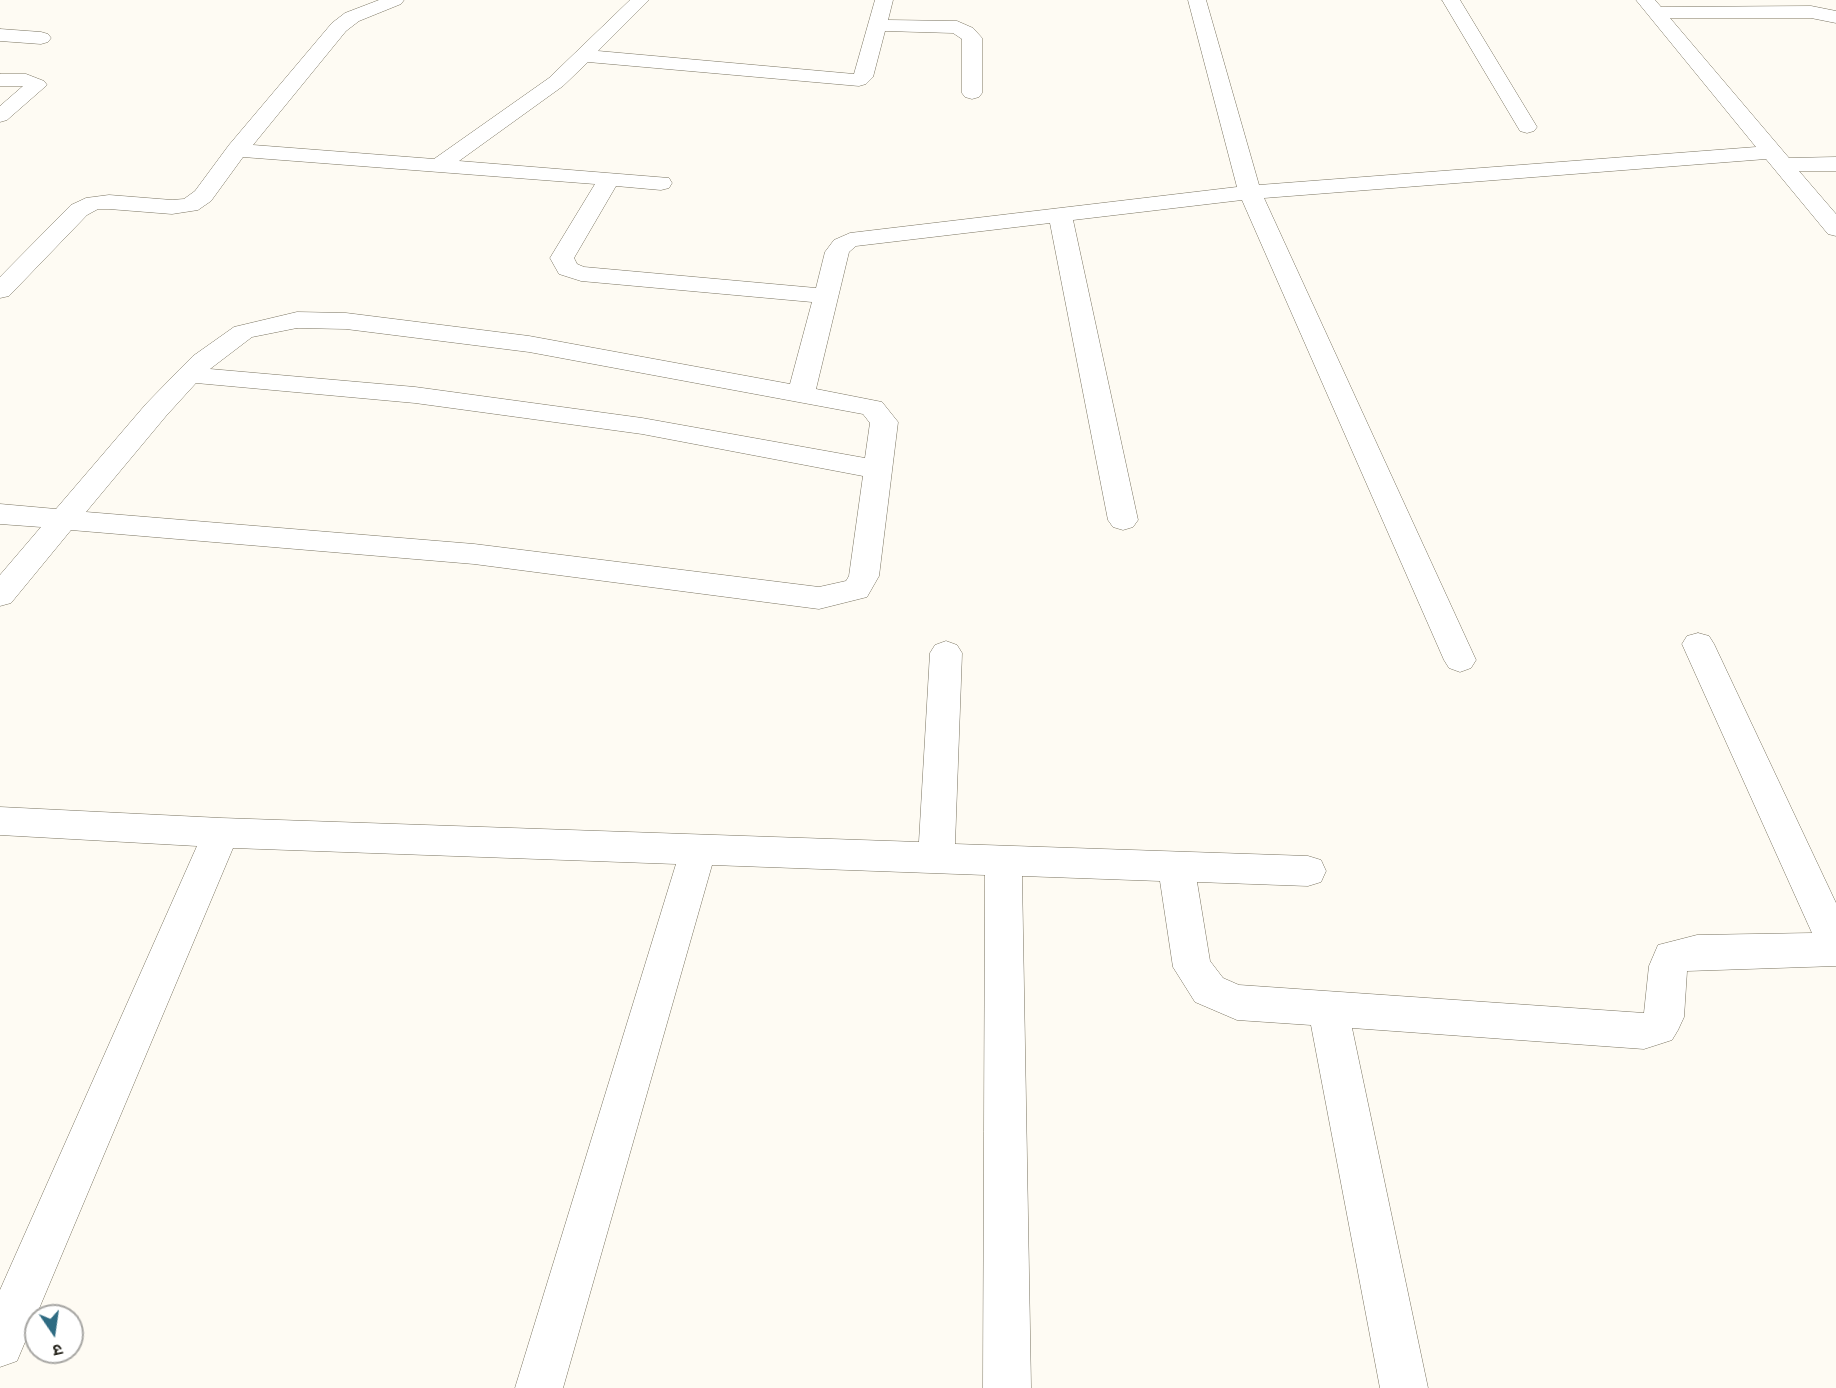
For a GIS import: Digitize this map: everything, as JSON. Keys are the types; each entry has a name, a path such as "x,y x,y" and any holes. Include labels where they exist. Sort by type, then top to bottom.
{"street":[{"path":"0,291 79,210 94,203 109,202 172,207 190,205 203,196 237,150 339,27 352,17 395,0"},
{"path":"438,166 556,82 640,0"},
{"path":"585,56 853,80 862,77 884,0"},
{"path":"1197,0 1250,192 1460,660"},
{"path":"1451,0 1527,127"},
{"path":"1651,6 1811,12 1836,17"},
{"path":"1651,6 1836,229"},
{"path":"877,25 957,27 966,32 972,38 972,93"},
{"path":"0,35 41,38"},
{"path":"0,80 26,80 37,85 0,117"},
{"path":"237,150 661,183"},
{"path":"801,394 837,252 842,244 850,240 1250,192 1779,158 1836,164"},
{"path":"609,179 562,258 567,269 581,274 825,296"},
{"path":"1060,214 1124,520"},
{"path":"0,513 65,518 474,554 819,598 856,589 864,576 876,469 884,422 880,414 872,408 529,344 346,321 317,319 268,324 243,332 202,362 189,375 156,410 65,518 0,595"},
{"path":"189,375 415,395 642,426 876,469"},
{"path":"1698,644 1836,944"},
{"path":"936,858 946,654"},
{"path":"0,821 220,833 1308,871"},
{"path":"0,1344 220,833"},
{"path":"539,1388 698,850"},
{"path":"1003,861 1007,1388"},
{"path":"1176,867 1192,967 1209,990 1237,1002 1644,1031 1658,1027 1664,1017 1668,966 1672,957 1697,952 1836,949"},
{"path":"1328,1010 1404,1388"}]}
